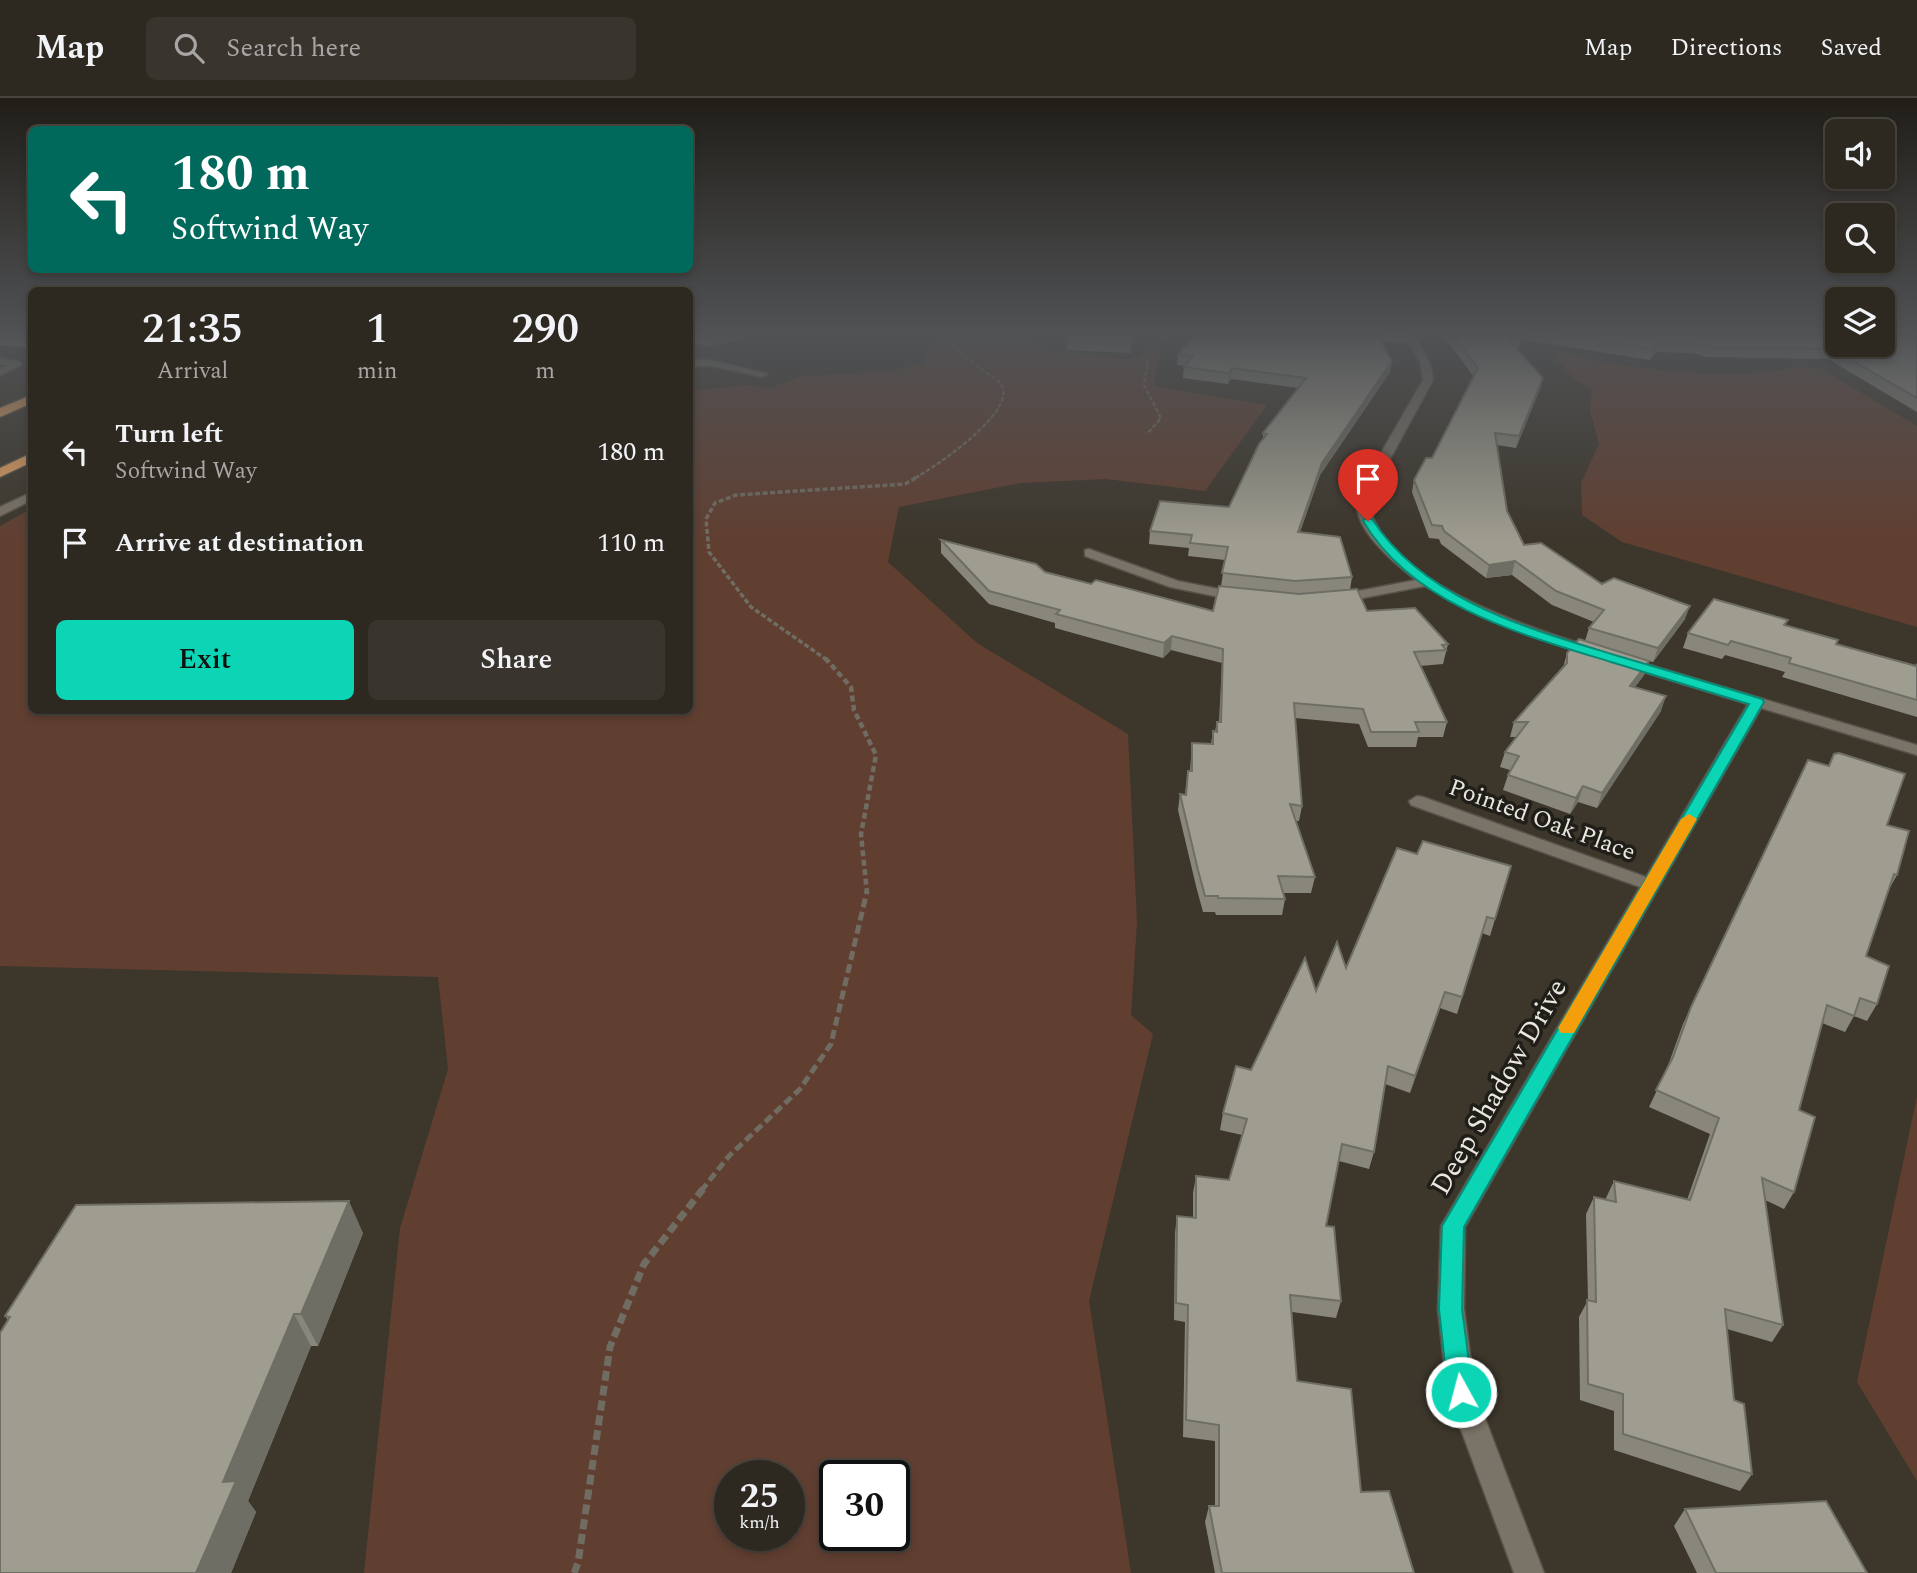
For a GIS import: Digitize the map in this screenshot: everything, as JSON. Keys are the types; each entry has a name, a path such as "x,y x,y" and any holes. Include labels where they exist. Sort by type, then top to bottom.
{"highway":[{"path":"0,413 20,404"},
{"path":"0,457 28,444"},
{"path":"0,473 28,459"}],"street":[{"path":"1415,404 1368,486 1362,504 1380,541 1426,582 1482,612 1541,636 1917,750"},
{"path":"0,512 28,497"},
{"path":"1089,553 1175,584 1248,598"},
{"path":"1325,600 1426,582"},
{"name":"Deep Shadow Drive","path":"1530,1573 1461,1392 1451,1309 1453,1226 1757,702"},
{"name":"Pointed Oak Place","path":"1417,802 1651,885"}],"path":[{"path":"573,1573 578,1563 610,1347 644,1264 729,1156 800,1089 831,1044 868,885 861,834 876,755 854,710 850,687 826,659 751,607 709,552 706,519 715,503 736,495 905,484 937,466 982,429 1001,404"},
{"path":"1148,433 1161,418 1152,404"}],"shaded area":[{"path":"693,404 1267,405 1205,491 1106,479 1021,483 899,507 888,562 977,643 1128,734 1137,922 1131,1015 1153,1034 1089,1301 1131,1573 364,1573 400,1228 448,1069 438,977 0,966 0,526 28,511 28,714 693,714"},
{"path":"1591,404 1880,404 1917,426 1917,627 1622,542 1582,515 1581,483 1599,444"},
{"path":"1917,1096 1917,1481 1857,1382"}],"building":[{"path":"1286,404 1363,404 1322,463 1298,532 1340,537 1352,577 1295,581 1222,573 1228,547 1190,543 1192,535 1150,531 1160,501 1229,507 1259,444 1267,434 1263,433"},
{"path":"1460,404 1532,404 1519,436 1495,433 1507,511 1524,545 1541,543 1602,584 1614,578 1690,606 1658,648 1589,628 1604,610 1556,591 1515,561 1489,565 1444,531 1442,526 1432,525 1414,480 1426,458 1432,458"},
{"path":"941,540 1036,564 1045,572 1091,584 1096,580 1213,611 1219,586 1299,594 1357,589 1367,611 1415,608 1448,644 1442,645 1446,650 1414,652 1447,722 1415,722 1419,732 1371,732 1363,709 1294,703 1302,806 1290,804 1315,877 1278,876 1285,899 1205,896 1180,794 1186,795 1188,771 1192,771 1192,743 1213,744 1213,731 1217,732 1217,722 1221,722 1223,649 1172,636 1164,643 1056,614 1060,610 989,591"},
{"path":"1714,599 1788,620 1784,625 1838,640 1836,644 1916,666 1917,664 1917,700 1789,663 1791,658 1731,641 1728,645 1688,633"},
{"path":"1579,639 1649,661 1630,686 1666,696 1602,793 1583,786 1576,798 1508,775 1519,756 1505,752 1528,722 1514,722 1567,663 1567,653"},
{"path":"1839,753 1905,774 1887,825 1909,831 1897,875 1894,874 1866,956 1889,966 1877,1004 1860,998 1854,1016 1827,1005 1799,1110 1815,1117 1794,1192 1762,1178 1783,1325 1725,1309 1734,1400 1744,1404 1752,1474 1623,1434 1623,1394 1588,1384 1587,1300 1596,1302 1594,1197 1616,1202 1614,1181 1690,1200 1719,1118 1656,1090 1673,1057 1691,1007 1808,760 1829,766 1834,754"},
{"path":"1423,841 1511,866 1495,919 1487,917 1462,997 1445,992 1415,1076 1388,1066 1374,1152 1342,1144 1326,1226 1334,1227 1341,1301 1290,1295 1297,1381 1351,1389 1361,1492 1389,1491 1414,1573 1222,1573 1209,1506 1219,1506 1219,1425 1186,1420 1188,1305 1176,1303 1177,1216 1196,1218 1196,1176 1229,1180 1247,1119 1223,1113 1236,1066 1251,1070 1305,958 1316,991 1337,942 1346,968 1397,848 1417,854"},
{"path":"349,1201 301,1314 294,1314 223,1482 236,1481 196,1573 0,1573 0,1333 10,1317 5,1316 76,1205"},
{"path":"1826,1501 1867,1573 1716,1573 1685,1509"}],"slow traffic":[{"path":"1568,1028 1689,819"}],"route":[{"path":"1368,521 1380,541 1426,582 1482,612 1541,636 1757,702 1453,1226 1451,1309 1461,1392"}]}
